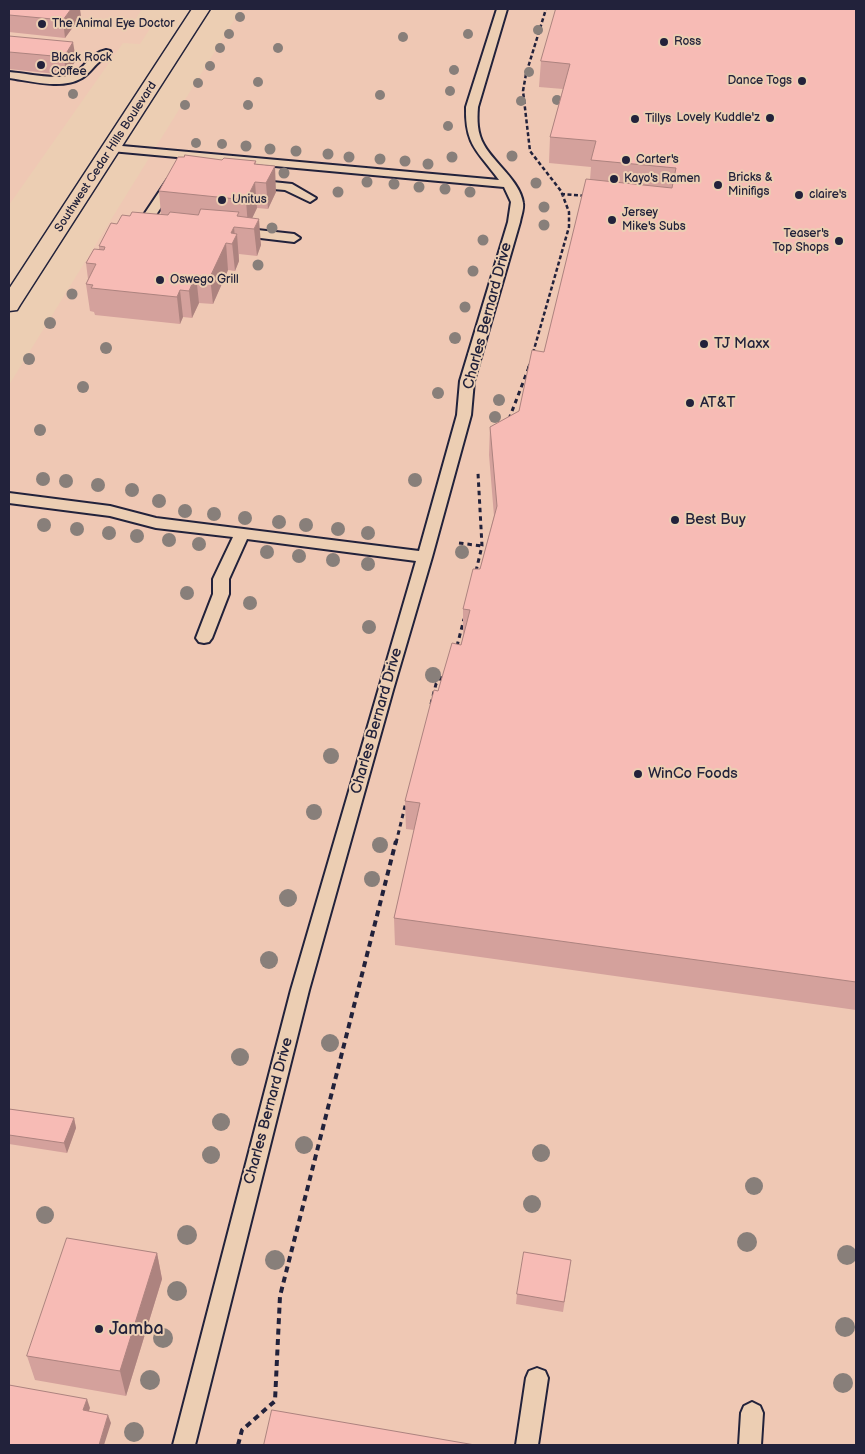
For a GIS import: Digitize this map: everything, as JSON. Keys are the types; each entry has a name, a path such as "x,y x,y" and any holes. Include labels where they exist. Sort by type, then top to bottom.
{"main road":[{"name":"Southwest Cedar Hills Boulevard","path":"9,305 201,9"}],"lane":[{"name":"Charles Bernard Drive","path":"184,1445 300,990 425,556 464,415 467,381 514,222 517,202 507,184 483,155 472,131 471,118 472,107 502,9"},
{"path":"9,75 70,79 81,74 95,57 106,54"},
{"path":"111,148 507,184"},
{"path":"173,226 154,224 147,219 173,180 184,177"},
{"path":"241,182 288,187 310,198"},
{"path":"229,231 294,238"},
{"path":"9,498 110,511 156,523 425,556"},
{"path":"204,638 221,594 221,579 242,534"},
{"path":"527,1445 537,1378"},
{"path":"750,1445 752,1413"}],"path":[{"path":"506,428 526,375 570,227 569,212 562,194 530,151 524,91 526,74 546,9"},
{"path":"562,194 589,196"},
{"path":"475,573 482,546 478,471"},
{"path":"459,543 482,546"},
{"path":"455,655 466,610"},
{"path":"428,713 436,684 447,671"},
{"path":"238,1445 242,1430 275,1401 280,1296 407,798"}],"shaded area":[{"path":"9,9 142,9 135,20 155,21 140,44 123,43 9,205"},
{"path":"241,9 856,9 856,1445 9,1445 9,385"}],"building":[{"path":"9,9 71,9 63,20 9,15"},
{"path":"556,9 856,9 856,982 394,918 420,803 405,801 434,690 438,691 452,643 461,645 470,610 463,609 473,569 480,569 497,506 490,427 519,411 532,350 544,352 586,179 672,188 676,168 591,160 596,141 550,137 570,64 541,61"},
{"path":"9,36 73,42 64,57 9,52"},
{"path":"185,155 222,160 224,158 256,161 254,164 275,166 266,183 255,182 246,200 159,191 178,157 184,157"},
{"path":"201,209 239,212 237,216 259,219 254,229 234,227 231,233 237,234 232,244 226,243 210,277 196,275 189,291 180,290 177,297 91,288 93,285 86,284 96,264 86,263 94,249 104,250 105,247 99,246 111,223 117,224 122,215 130,216 132,212 168,215 170,212 198,215"},
{"path":"9,1109 74,1118 64,1143 9,1135"},
{"name":"Jamba","path":"67,1238 157,1253 120,1371 27,1356"},
{"path":"524,1252 571,1260 564,1302 517,1294"},
{"path":"9,1385 87,1399 83,1410 108,1415 99,1445 9,1445"},
{"path":"272,1410 475,1445 264,1445"}],"place":[{"name":"The Animal Eye Doctor","path":"42,24"},
{"name":"Ross","path":"664,42"},
{"name":"Black Rock Coffee","path":"41,65"},
{"name":"Dance Togs","path":"802,81"},
{"name":"Lovely Kuddle'z","path":"770,118"},
{"name":"Tillys","path":"635,119"},
{"name":"Carter's","path":"626,160"},
{"name":"Kayo's Ramen","path":"614,179"},
{"name":"Bricks & Minifigs","path":"718,185"},
{"name":"claire's","path":"799,195"},
{"name":"Unitus","path":"222,200"},
{"name":"Jersey Mike's Subs","path":"612,220"},
{"name":"Teaser's Top Shops","path":"839,241"},
{"name":"Oswego Grill","path":"160,280"},
{"name":"TJ Maxx","path":"704,344"},
{"name":"AT&T","path":"690,403"},
{"name":"Best Buy","path":"675,520"},
{"name":"WinCo Foods","path":"638,774"},
{"name":"Jamba","path":"99,1329"}]}
